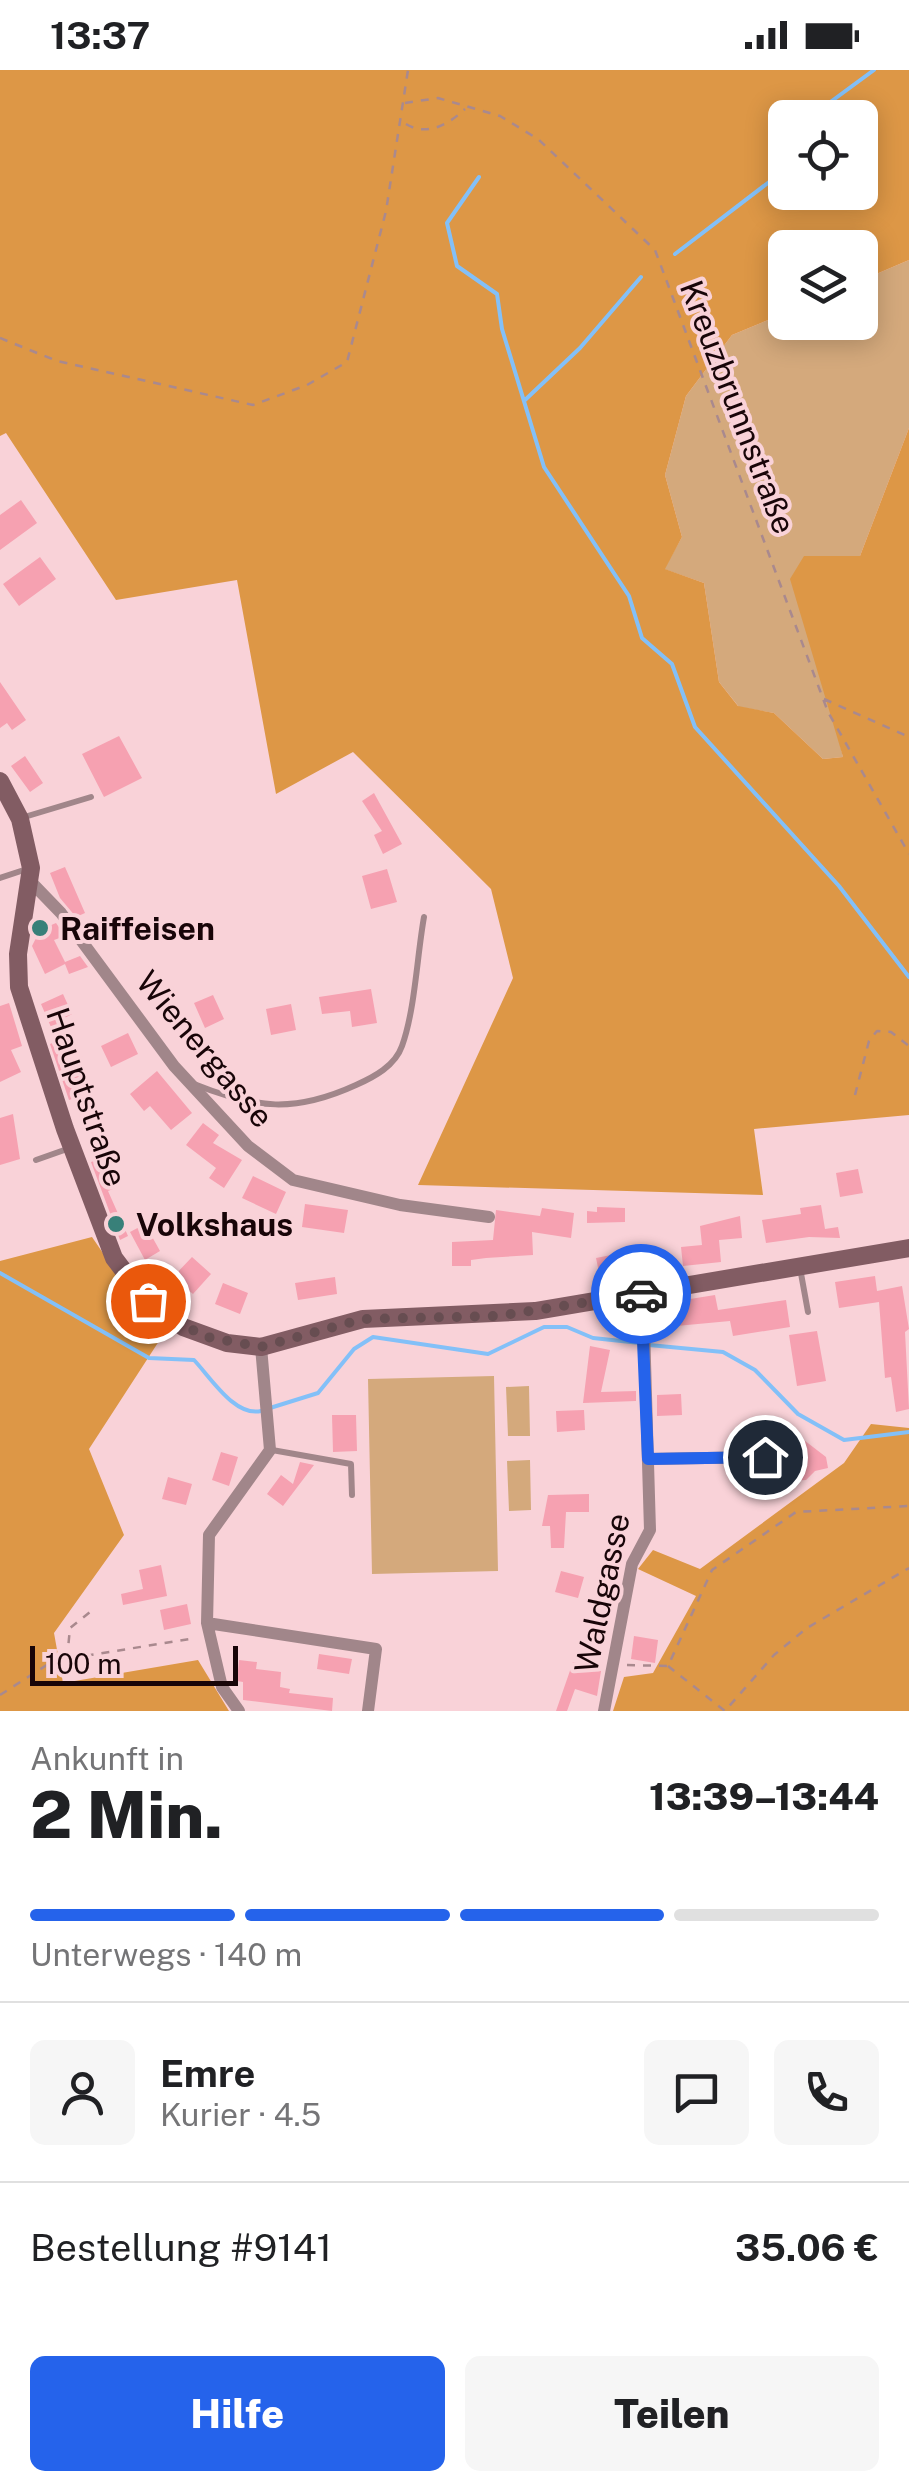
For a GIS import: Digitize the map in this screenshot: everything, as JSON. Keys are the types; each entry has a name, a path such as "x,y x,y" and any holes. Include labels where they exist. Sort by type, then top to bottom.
{"main road":[{"name":"Hauptstraße","path":"0,781 20,819 31,876 20,939 19,987 71,1147 104,1238 142,1295 192,1332 227,1344 261,1347 363,1319 498,1316 909,1248"}],"street":[{"name":"Wienergasse","path":"31,876 188,1081 248,1146 294,1180 400,1205 489,1217"},
{"name":"Waldgasse","path":"604,1711 632,1564 650,1530 643,1294"},
{"path":"240,1711 222,1687 208,1629 209,1535 270,1450 261,1347"},
{"path":"648,1459 765,1457"},
{"path":"208,1629 376,1649 368,1711"}],"lane":[{"path":"20,819 91,797"},
{"path":"0,878 31,876"},
{"path":"188,1081 263,1106 299,1106 322,1100 386,1068 402,1048 424,918"},
{"path":"36,1160 71,1147"},
{"path":"800,1267 808,1312"},
{"path":"270,1450 351,1464 352,1494"}],"path":[{"path":"0,338 57,361 252,406 308,385 347,362 403,122 408,70"},
{"name":"Kreuzbrunnstraße","path":"405,103 438,98 500,116 538,138 585,179 654,250 823,698 909,854"},
{"path":"403,122 429,130 451,122 466,108"},
{"path":"823,698 909,737"},
{"path":"854,1095 869,1041 877,1031 892,1032 909,1046"},
{"path":"668,1666 712,1570 796,1512 909,1506"},
{"path":"615,1662 646,1668 668,1666 725,1711 774,1656 807,1628 909,1568"},
{"path":"67,1661 70,1628 95,1608"},
{"path":"0,1694 41,1665 208,1629"}],"shaded area":[{"path":"0,70 909,70 909,260 878,273 878,230 768,230 768,320 732,335 686,396 665,475 682,537 665,569 704,583 719,682 738,706 774,713 823,759 843,757 790,579 804,556 860,556 909,428 909,1115 754,1129 763,1195 418,1185 513,978 491,889 353,752 276,794 237,580 116,600 6,433 0,436"},
{"path":"909,260 909,428 860,556 805,556 827,691 843,757 823,759 774,713 739,707 719,682 704,583 664,569 682,537 665,475 686,396 732,335 768,320 768,340 878,340 878,273"},
{"path":"92,1237 161,1338 89,1449 124,1535 54,1633 63,1683 198,1660 229,1711 0,1711 0,1261"},
{"path":"494,1376 498,1571 372,1574 368,1379"},
{"path":"529,1386 530,1436 508,1436 506,1387"},
{"path":"871,1424 909,1428 909,1711 613,1711 624,1677 653,1673 696,1596 638,1569 653,1550 700,1569 844,1463"},
{"path":"530,1460 531,1510 509,1511 507,1461"}],"building":[{"path":"21,500 37,523 0,550 0,515"},
{"path":"40,557 56,579 19,606 3,584"},
{"path":"0,682 26,720 12,730 7,723 0,728"},
{"path":"119,736 142,778 104,797 82,754"},
{"path":"25,756 43,783 30,792 11,766"},
{"path":"374,793 402,844 383,854 374,835 382,831 362,801"},
{"path":"65,867 85,913 76,917 60,898 50,873"},
{"path":"387,869 397,902 371,909 362,876"},
{"path":"46,921 49,926 56,923 65,936 54,940 65,962 80,956 88,967 69,974 65,964 45,974 32,946 39,932 36,926"},
{"path":"371,989 377,1023 352,1027 350,1011 322,1014 319,997"},
{"path":"63,994 72,1014 61,1020 86,1094 69,1100 50,1044 57,1041 41,1004"},
{"path":"213,995 224,1019 205,1028 194,1003"},
{"path":"9,1003 22,1046 11,1050 21,1072 0,1082 0,1006"},
{"path":"291,1004 296,1030 271,1035 266,1009"},
{"path":"128,1033 138,1054 111,1067 101,1046"},
{"path":"157,1071 192,1113 171,1130 150,1106 144,1111 130,1094"},
{"path":"13,1114 20,1159 0,1165 0,1118"},
{"path":"203,1123 219,1135 213,1143 242,1160 224,1188 209,1178 216,1168 186,1145"},
{"path":"104,1158 115,1188 108,1191 128,1236 120,1240 91,1162"},
{"path":"858,1169 863,1193 840,1197 836,1173"},
{"path":"253,1176 286,1192 276,1214 242,1198"},
{"path":"305,1204 348,1210 344,1233 302,1227"},
{"path":"821,1205 825,1229 838,1227 840,1238 809,1237 766,1243 762,1220 801,1214 800,1208"},
{"path":"597,1207 625,1208 625,1222 587,1223 587,1211 597,1212"},
{"path":"542,1208 574,1213 571,1238 532,1232 533,1255 471,1260 471,1266 452,1266 452,1242 493,1240 496,1210 540,1216"},
{"path":"740,1216 742,1238 719,1240 721,1262 683,1266 681,1247 702,1245 700,1226"},
{"path":"145,1224 160,1251 145,1260 130,1232"},
{"path":"616,1254 617,1260 651,1254 655,1278 602,1287 596,1258"},
{"path":"192,1257 211,1274 193,1294 173,1277"},
{"path":"875,1276 877,1291 902,1286 909,1329 905,1332 909,1409 896,1412 891,1377 885,1378 879,1302 839,1308 835,1282"},
{"path":"335,1277 337,1294 298,1300 295,1283"},
{"path":"223,1283 248,1293 240,1314 215,1304"},
{"path":"715,1295 718,1310 786,1300 790,1327 733,1336 730,1321 655,1328 653,1305"},
{"path":"817,1331 826,1381 797,1386 789,1335"},
{"path":"590,1346 610,1350 601,1392 636,1391 636,1401 583,1403"},
{"path":"681,1394 682,1415 657,1416 657,1395"},
{"path":"584,1410 585,1430 557,1432 556,1411"},
{"path":"332,1415 356,1415 357,1451 333,1452"},
{"path":"787,1427 826,1457 828,1468 815,1471 806,1480 791,1481 789,1470 798,1459 778,1444 777,1429"},
{"path":"221,1452 238,1457 229,1486 212,1480"},
{"path":"300,1462 314,1465 283,1506 267,1494 281,1475 293,1484"},
{"path":"168,1477 192,1484 186,1505 162,1499"},
{"path":"589,1494 589,1512 566,1512 564,1548 551,1548 550,1526 542,1526 548,1495"},
{"path":"161,1565 167,1596 123,1605 121,1594 143,1589 139,1570"},
{"path":"561,1571 584,1577 578,1598 555,1592"},
{"path":"187,1604 191,1624 164,1630 160,1610"},
{"path":"634,1636 658,1640 655,1663 631,1659"},
{"path":"319,1654 352,1659 349,1674 317,1669"},
{"path":"239,1660 257,1662 256,1669 281,1672 280,1687 290,1689 289,1693 333,1698 332,1711 243,1700 243,1682 237,1681"},
{"path":"573,1662 601,1671 597,1696 575,1689 567,1711 556,1711"}],"waterway":[{"path":"833,100 874,70"},
{"path":"479,177 447,223 457,266 497,294 502,329 544,467 629,596 642,638 672,664 695,727 839,886 909,977"},
{"path":"675,254 768,183"},
{"path":"525,400 580,348 641,277"},
{"path":"0,1273 149,1358 194,1360 233,1402 251,1411 261,1411"},
{"path":"270,1408 318,1393 354,1349 373,1337 488,1354 544,1327 567,1327 593,1338 640,1343"},
{"path":"649,1345 723,1352 755,1370 798,1414 844,1440 909,1432"}],"way so far":[{"path":"148,1301 174,1322 202,1336 227,1344 261,1347 363,1319 498,1316 641,1294"}],"place":[{"name":"Raiffeisen","path":"40,928"},
{"name":"Volkshaus","path":"116,1224"}],"route":[{"path":"641,1294 648,1459 765,1457"}]}
